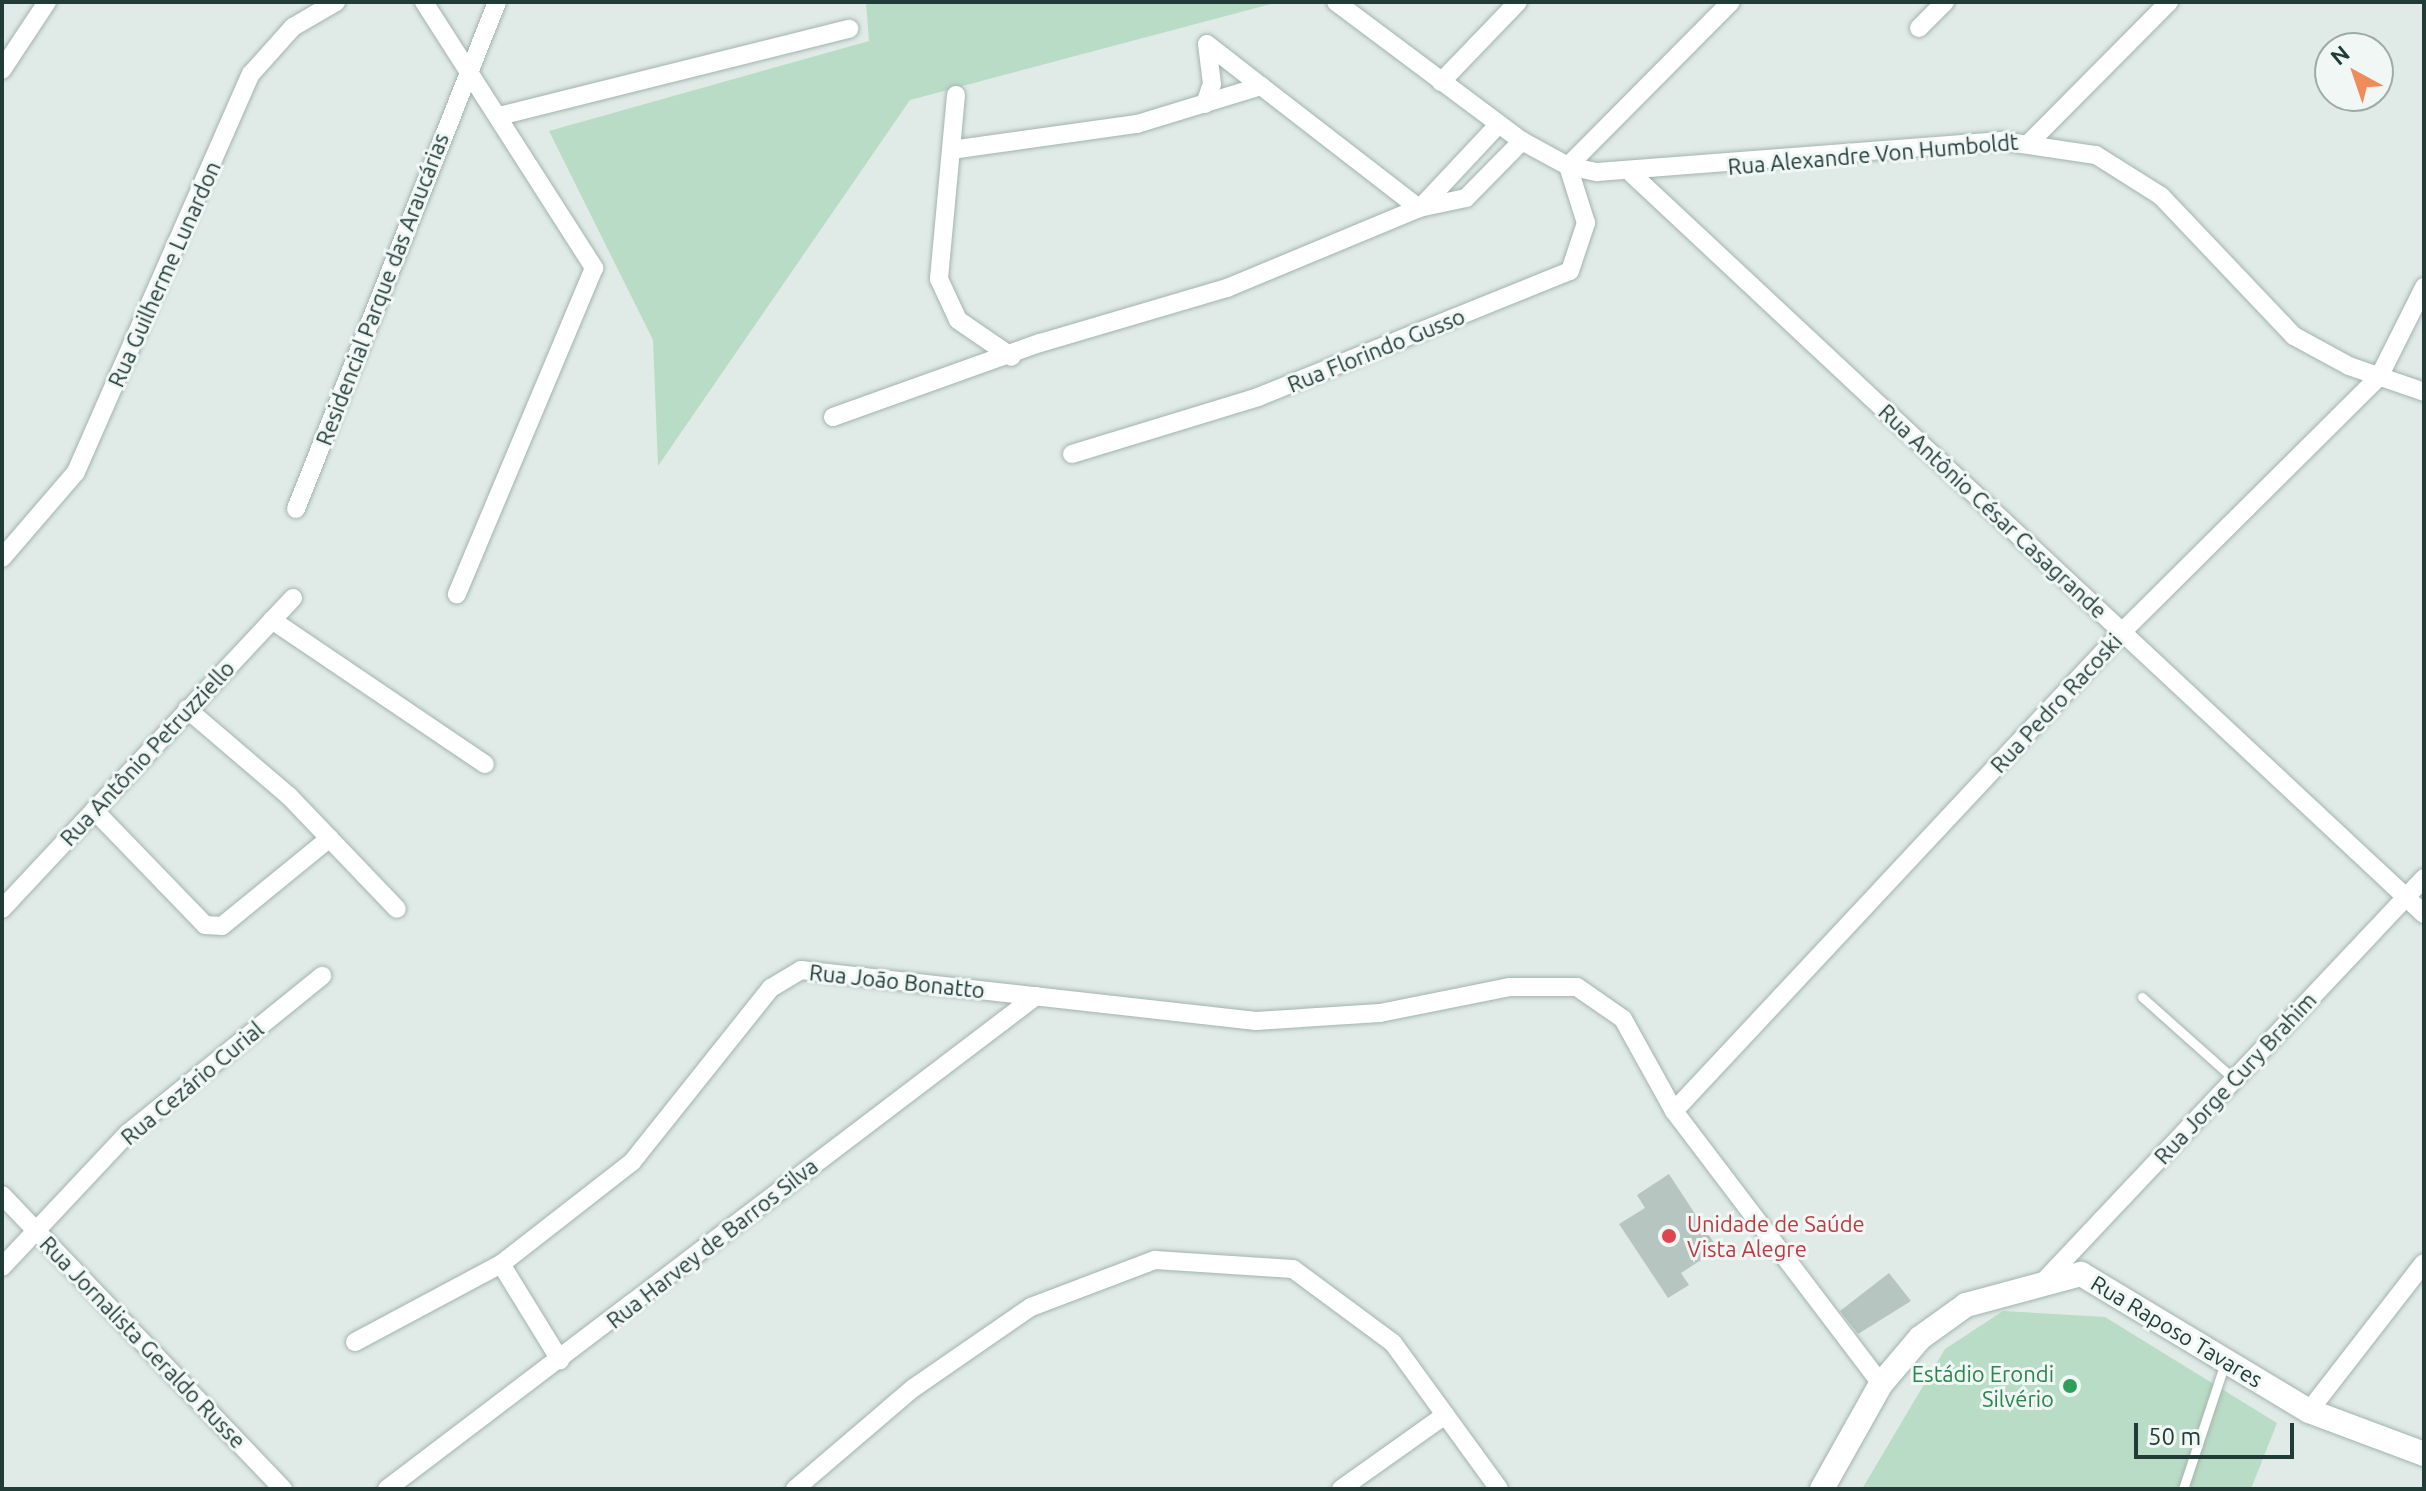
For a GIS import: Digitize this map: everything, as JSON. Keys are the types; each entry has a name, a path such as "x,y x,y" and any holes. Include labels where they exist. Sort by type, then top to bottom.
{"main road":[{"name":"Rua Raposo Tavares","path":"1822,1489 1881,1384 1920,1338 1966,1305 2046,1279 2081,1274 2309,1411 2424,1454"}],"street":[{"path":"2,70 47,2"},
{"name":"Rua Guilherme Lunardon","path":"2,558 76,472 251,74 293,27 336,2"},
{"path":"424,2 503,115 594,268 457,594"},
{"name":"Residencial Parque das Araucárias","path":"296,509 468,68 497,2"},
{"name":"Rua Alexandre Von Humboldt","path":"1336,2 1498,125 1568,166 1632,174 2031,141 2096,155 2130,171 2188,221 2294,336 2379,377 2424,392"},
{"path":"1441,82 1518,2"},
{"path":"1568,166 1731,2"},
{"path":"1919,28 1945,2"},
{"path":"2031,141 2169,2"},
{"path":"503,115 849,29"},
{"path":"1205,104 1212,84 1207,44 1419,208"},
{"path":"951,150 1101,131 1261,86"},
{"path":"956,95 939,279 958,320 1012,357"},
{"path":"1419,208 1457,177 1498,125"},
{"path":"833,417 1283,268 1419,208 1475,194 1522,141"},
{"name":"Rua Florindo Gusso","path":"1072,454 1258,397 1562,276 1585,242 1568,166"},
{"name":"Rua Antônio César Casagrande","path":"1632,174 2424,914"},
{"name":"Rua Pedro Racoski","path":"1674,1111 2122,632 2379,377 2424,287"},
{"name":"Rua Antônio Petruzziello","path":"2,909 293,598"},
{"path":"272,620 485,764"},
{"path":"187,709 330,838 397,909"},
{"path":"94,810 205,925 222,926 330,838"},
{"name":"Rua Jorge Cury Brahim","path":"2046,1279 2424,878"},
{"name":"Rua João Bonatto","path":"355,1342 501,1264 632,1162 771,988 801,970 1256,1021 1380,1013 1510,987 1577,987 1623,1019 1674,1111"},
{"name":"Rua Cezário Curial","path":"2,1267 38,1233 128,1133 322,976"},
{"name":"Rua Harvey de Barros Silva","path":"387,1489 1036,996"},
{"path":"1674,1111 1881,1384"},
{"name":"Rua Jornalista Geraldo Russe","path":"2,1195 283,1489"},
{"path":"795,1489 912,1389 1031,1307 1155,1260 1293,1269 1393,1343 1499,1489"},
{"path":"2309,1411 2424,1263"},
{"path":"501,1264 560,1360"},
{"path":"1341,1489 1445,1415"}],"lane":[{"path":"2142,997 2234,1079"},
{"path":"2183,1489 2226,1360"}],"green space":[{"path":"866,2 1279,2 910,100 658,466 653,340 549,131 869,41"},
{"name":"Estádio Erondi Silvério","path":"2003,1311 2105,1317 2277,1423 2251,1489 1862,1489 1945,1349"}],"building":[{"name":"Unidade de Saúde Vista Alegre","path":"1669,1174 1718,1249 1681,1273 1689,1285 1668,1298 1619,1224 1645,1208 1637,1195"},
{"path":"1889,1273 1911,1301 1858,1334 1840,1311"}],"place":[{"name":"Unidade de Saúde Vista Alegre","path":"1669,1236"},
{"name":"Estádio Erondi Silvério","path":"2070,1386"}]}
